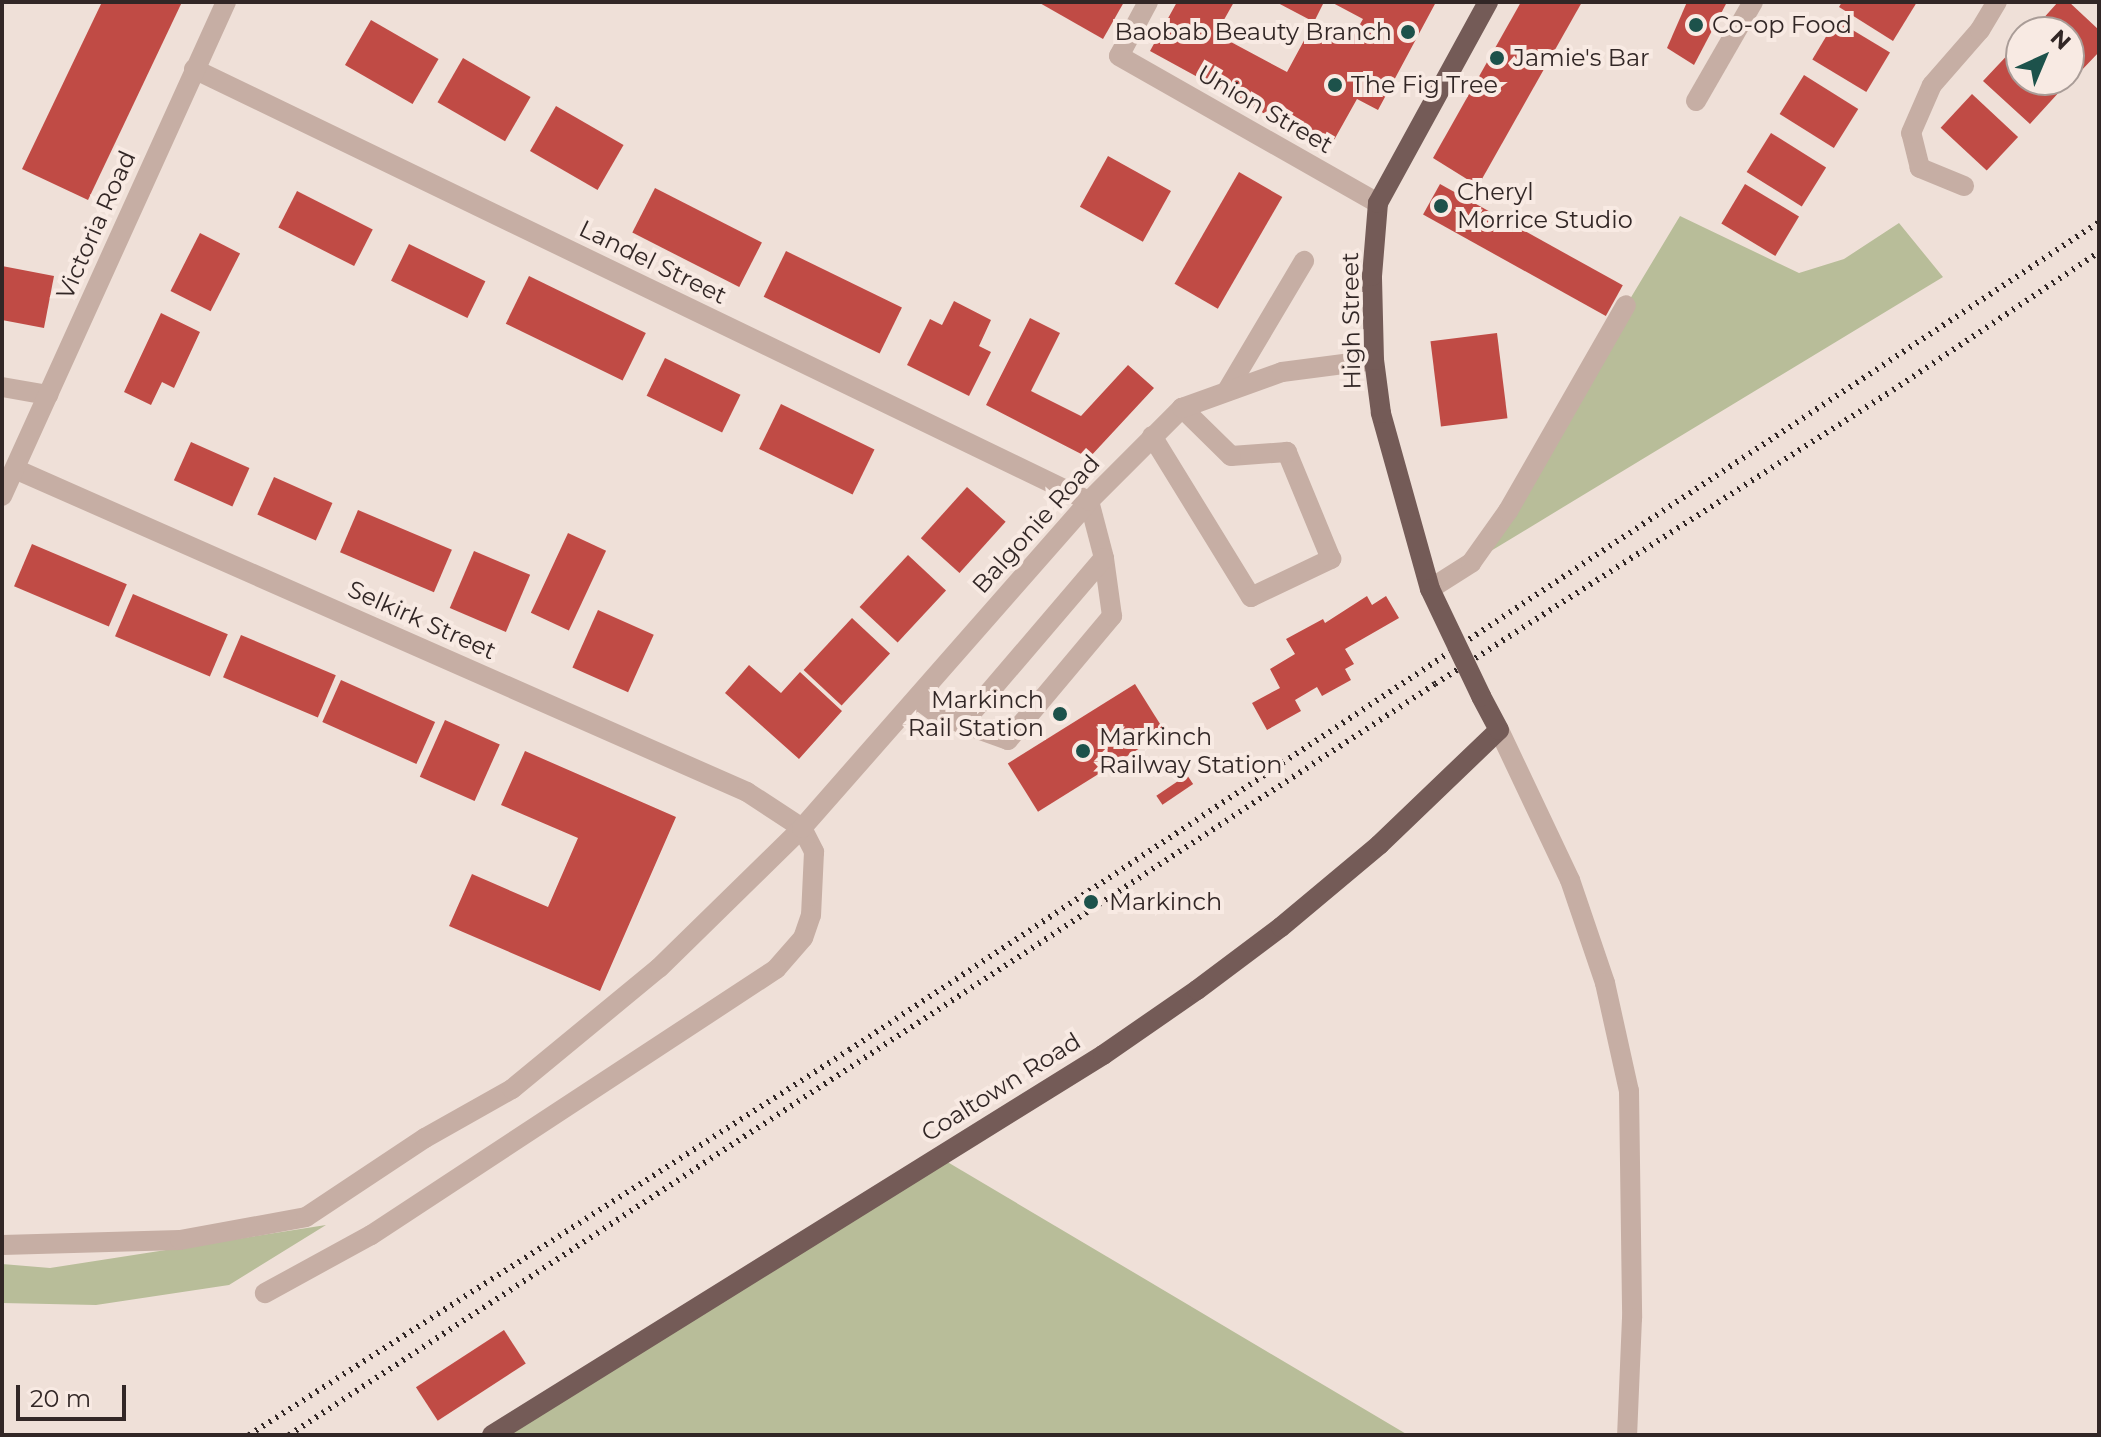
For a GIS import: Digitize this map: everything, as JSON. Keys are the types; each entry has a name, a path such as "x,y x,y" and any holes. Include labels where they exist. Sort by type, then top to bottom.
{"main road":[{"name":"High Street","path":"1488,2 1378,203 1372,276 1374,360 1394,469 1430,589 1499,730"},
{"name":"Coaltown Road","path":"492,1435 1090,1063 1197,990 1281,927 1379,845 1499,730"}],"street":[{"name":"Victoria Road","path":"2,496 226,2"},
{"name":"Union Street","path":"1148,2 1119,56 1378,203"},
{"path":"1696,101 1753,2"},
{"path":"1964,186 1920,168 1911,133 1932,85 1980,30 1997,2"},
{"name":"Landel Street","path":"194,69 1089,501"},
{"path":"1228,389 1304,261"},
{"path":"1430,589 1471,563 1508,511 1626,305"},
{"name":"Balgonie Road","path":"2,1245 180,1240 306,1217 425,1138 512,1089 659,968 802,828 1089,501 1182,408 1282,372 1374,360"},
{"path":"2,387 48,395"},
{"path":"1152,436 1251,597 1331,559 1287,452 1231,456 1182,408"},
{"name":"Selkirk Street","path":"15,469 747,792 802,828"},
{"path":"917,699 939,715 1008,740 1112,616 1104,558 1089,501"},
{"path":"962,724 1104,558"},
{"path":"1499,730 1570,880 1605,983 1629,1091 1632,1318 1627,1435"},
{"path":"265,1293 371,1235 776,969 803,938 813,905 814,852 802,828"}],"green space":[{"path":"1680,216 1799,273 1844,259 1899,223 1943,277 1471,563"},
{"path":"939,1157 1408,1435 492,1435"},
{"path":"326,1225 229,1285 96,1305 2,1303 2,1264 50,1268"}],"building":[{"path":"102,2 182,2 88,200 22,169"},
{"path":"1038,2 1124,2 1103,39"},
{"path":"1177,2 1234,2 1216,34 1287,72 1314,22 1351,40 1363,19 1331,2 1436,2 1378,110 1357,99 1329,149 1150,51"},
{"path":"1276,2 1324,2 1314,22"},
{"path":"1521,2 1582,2 1478,186 1433,158"},
{"name":"Co-op Food","path":"1687,2 1727,2 1694,65 1667,48"},
{"path":"1842,2 1917,2 1893,41 1839,7"},
{"path":"2058,2 2069,2 2084,16 2045,16"},
{"path":"2085,17 2099,30 2099,52 2085,67"},
{"path":"371,20 439,59 413,104 345,65"},
{"path":"1836,20 1890,52 1866,92 1812,59"},
{"path":"463,58 531,97 505,141 438,102"},
{"path":"2005,58 2005,96 2056,96 2030,124 1983,81"},
{"path":"1804,75 1858,109 1834,148 1780,114"},
{"path":"1972,94 2018,137 1987,171 1941,128"},
{"path":"556,106 624,145 598,190 530,151"},
{"path":"1771,133 1826,167 1802,206 1747,172"},
{"path":"1108,156 1171,191 1143,242 1080,207"},
{"path":"1239,172 1282,197 1218,309 1174,284"},
{"path":"1440,184 1623,285 1606,316 1423,215"},
{"path":"1745,184 1799,216 1775,256 1721,223"},
{"path":"655,188 762,242 739,287 632,233"},
{"path":"297,191 373,230 354,266 278,228"},
{"path":"200,233 240,253 211,311 170,291"},
{"path":"409,244 485,281 467,318 391,281"},
{"path":"786,251 902,308 880,353 764,297"},
{"path":"2,266 54,276 44,328 2,320"},
{"path":"529,276 646,333 623,381 506,324"},
{"path":"954,301 991,320 979,346 991,352 969,396 907,365 930,319 942,325"},
{"path":"161,313 200,332 174,388 162,382 151,405 124,392"},
{"path":"1030,318 1060,333 1031,391 1081,416 1128,365 1154,388 1089,458 986,405"},
{"path":"1497,333 1507,418 1441,427 1430,341"},
{"path":"665,358 740,395 722,433 647,396"},
{"path":"781,404 874,450 853,495 759,449"},
{"path":"191,442 249,468 232,506 174,480"},
{"path":"274,477 332,503 316,540 257,514"},
{"path":"967,487 1006,522 959,573 921,538"},
{"path":"358,510 452,550 434,592 340,552"},
{"path":"568,533 606,551 569,631 531,613"},
{"path":"32,544 127,584 109,627 14,586"},
{"path":"474,551 530,575 506,632 450,608"},
{"path":"908,555 946,590 898,642 860,607"},
{"path":"133,594 228,634 210,677 115,636"},
{"path":"1367,596 1372,605 1386,596 1399,618 1345,649 1354,664 1345,669 1351,680 1322,696 1317,687 1295,700 1301,711 1267,730 1252,703 1280,688 1270,669 1295,654 1286,639 1323,619 1325,623"},
{"path":"598,610 654,635 628,692 572,668"},
{"path":"852,618 890,653 842,705 804,670"},
{"path":"241,635 336,675 318,718 223,677"},
{"path":"749,665 781,693 800,672 842,711 799,759 725,693"},
{"path":"341,680 435,722 416,764 322,722"},
{"name":"Markinch Railway Station","path":"1135,684 1165,732 1038,812 1008,763"},
{"path":"445,720 500,744 475,801 420,777"},
{"path":"525,751 676,817 600,991 449,926 472,874 548,907 578,838 501,805"},
{"path":"1187,775 1193,784 1162,805 1156,796"},
{"path":"504,1330 526,1364 438,1421 416,1387"}],"railway":[{"path":"249,1435 849,1050 2099,222"},
{"path":"289,1435 1435,684 1893,390 2099,252"}],"place":[{"name":"Co-op Food","path":"1696,25"},
{"name":"Baobab Beauty Branch","path":"1408,32"},
{"name":"Jamie's Bar","path":"1497,58"},
{"name":"The Fig Tree","path":"1335,85"},
{"name":"Cheryl Morrice Studio","path":"1441,206"},
{"name":"Markinch Rail Station","path":"1060,714"},
{"name":"Markinch Railway Station","path":"1083,751"},
{"name":"Markinch","path":"1091,902"}]}
